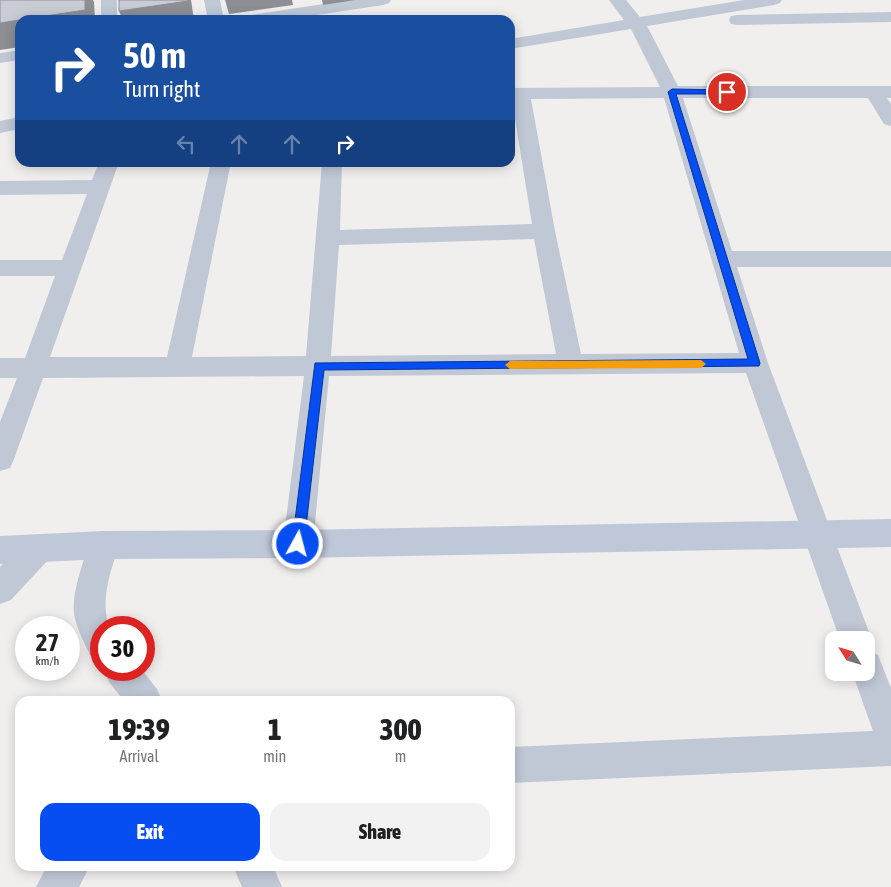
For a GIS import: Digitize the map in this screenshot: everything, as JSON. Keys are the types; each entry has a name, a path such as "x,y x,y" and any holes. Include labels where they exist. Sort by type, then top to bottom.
{"main road":[{"path":"0,550 37,550 104,545 298,544 891,533"}],"street":[{"path":"109,0 109,15"},
{"path":"212,0 215,15"},
{"path":"280,15 383,0"},
{"path":"617,0 636,23 672,92 755,363 853,631"},
{"path":"515,43 636,23 718,5 774,0"},
{"path":"718,5 735,19 741,20 891,17"},
{"path":"0,58 15,56"},
{"path":"571,365 515,94 883,92 891,120"},
{"path":"0,127 15,124"},
{"path":"0,459 107,167"},
{"path":"178,367 221,167"},
{"path":"298,544 319,366 329,238 332,167"},
{"path":"0,188 101,187"},
{"path":"329,238 544,230"},
{"path":"723,259 891,259"},
{"path":"0,268 71,268"},
{"path":"0,368 755,363"},
{"path":"90,616 92,583 104,545"},
{"path":"0,589 37,550"},
{"path":"130,681 141,696"},
{"path":"872,681 891,732"},
{"path":"515,765 891,748"},
{"path":"55,887 67,871"},
{"path":"255,871 263,887"}],"building":[{"path":"0,0 85,0 85,10 52,15 15,15 15,21 0,23"},
{"path":"119,0 188,0 188,1 119,11"}],"slow traffic":[{"path":"510,365 701,364"}],"route":[{"path":"298,544 319,366 755,363 672,92 727,92"}]}
